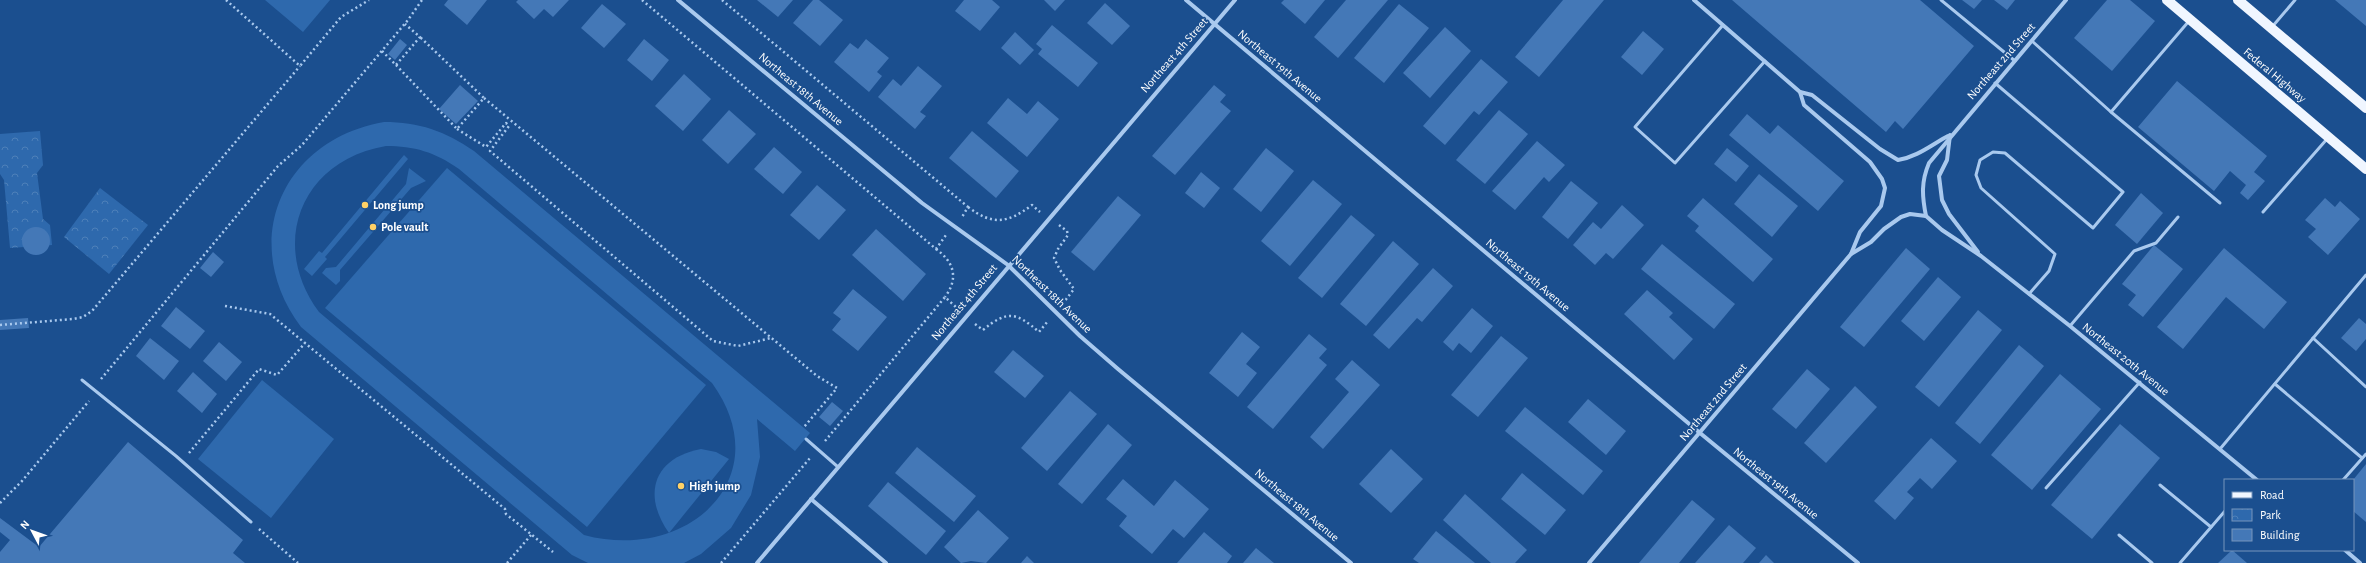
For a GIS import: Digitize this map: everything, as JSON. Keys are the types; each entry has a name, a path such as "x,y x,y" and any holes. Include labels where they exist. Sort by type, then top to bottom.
{"main road":[{"name":"Federal Highway","path":"2167,0 2366,169"},
{"path":"2238,0 2366,108"}],"street":[{"name":"Northeast 18th Avenue","path":"678,0 922,203 1008,265 1075,331 1118,369 1351,563"},
{"name":"Northeast 19th Avenue","path":"1186,0 1700,433 1858,563"},
{"name":"Northeast 4th Street","path":"757,563 1234,0"},
{"path":"1694,0 1800,92"},
{"name":"Northeast 2nd Street","path":"1851,254 1871,242 1884,229 1900,217 1910,214 1926,216 1922,190 1923,179 1929,163 1950,135 2066,0"},
{"name":"Northeast 2nd Street","path":"1589,563 1851,254 1860,232 1882,206 1885,188 1878,171 1804,105 1800,92"},
{"name":"Northeast 2nd Street","path":"1800,92 1812,95 1880,150 1898,160 1918,154 1926,147 1950,135"},
{"path":"1950,135 1948,160 1939,176 1942,200 1949,214 1981,256"},
{"path":"1926,216 1942,230 1981,256"},
{"name":"Northeast 20th Avenue","path":"1981,256 2140,382 2255,479"},
{"path":"811,499 886,563"},
{"path":"2346,551 2360,563"}],"lane":[{"path":"1941,0 2015,61"},
{"path":"2271,29 2295,0"},
{"path":"2111,112 2190,19"},
{"path":"1723,25 1635,127 1675,163 1765,61"},
{"path":"2032,41 2111,112 2220,203"},
{"path":"1995,83 2123,192 2093,228 2005,153 1992,152 1980,160 1976,175 1981,188 2055,254 2049,271 2029,294"},
{"path":"2263,212 2328,137"},
{"path":"2070,326 2134,251 2156,243 2178,217"},
{"path":"2220,449 2366,275"},
{"path":"2313,338 2366,387"},
{"path":"82,380 182,462 251,522"},
{"path":"2046,488 2140,382"},
{"path":"2275,384 2362,458"},
{"path":"806,438 838,466"},
{"path":"2344,479 2366,454"},
{"path":"2160,485 2211,527"},
{"path":"2180,563 2224,512"},
{"path":"2119,535 2152,563"}],"path":[{"path":"226,0 300,66"},
{"path":"0,325 73,319 83,317 92,311 341,17 369,0"},
{"path":"0,503 22,481 89,402 92,389 278,166 302,145 405,24 422,0"},
{"path":"405,24 484,98 816,376 837,388 804,427"},
{"path":"396,65 420,37"},
{"path":"382,51 456,129 486,147 506,124 509,126 490,151 713,341 738,346 771,338"},
{"path":"456,129 484,98"},
{"path":"936,249 946,256 953,272 953,282 945,297"},
{"path":"225,306 270,314 505,509 506,514 552,552"},
{"path":"182,462 259,368 277,375 305,343"},
{"path":"251,522 298,563"},
{"path":"507,563 531,535"}],"green space":[{"path":"265,0 330,0 303,32"},
{"path":"384,122 397,122 420,126 442,133 474,151 810,433 795,451 757,419 760,457 751,495 731,528 701,554 684,563 588,563 572,555 301,327 282,295 273,262 272,230 280,200 296,173 319,150 348,133","holes":["386,146 396,146 433,154 459,169 712,383 730,418 735,450 729,480 712,505 688,524 657,536 622,540 584,535 319,312 304,286 296,259 296,233 302,208 314,186 333,168 357,154"]},
{"path":"40,131 43,165 37,173 43,219 50,225 52,245 10,248 4,180 0,174 0,134"},
{"name":"Long jump","path":"404,155 408,159 325,257 327,259 312,276 304,269 319,251 322,253"},
{"name":"Pole vault","path":"409,168 426,181 411,188 340,270 340,281 336,285 322,273 326,268 336,267 406,184"},
{"path":"447,168 706,385 587,527 325,308"},
{"path":"100,188 148,225 109,274 64,237"},
{"path":"262,380 334,439 271,518 198,459"},
{"name":"High jump","path":"701,449 716,452 729,459 669,533 661,519 656,505 655,492 657,480 663,470 672,461 685,454"}],"building":[{"path":"448,0 487,0 467,25 444,5"},
{"path":"518,0 569,0 553,17 544,9 534,19 516,2"},
{"path":"757,0 793,0 778,17"},
{"path":"813,0 819,0 843,20 820,46 793,23"},
{"path":"964,0 992,0 1000,7 980,31 955,11"},
{"path":"1044,0 1065,0 1055,11"},
{"path":"1284,0 1325,0 1305,24 1281,3"},
{"path":"1346,0 1388,0 1338,58 1314,37"},
{"path":"1563,0 1604,0 1539,77 1515,57"},
{"path":"1732,0 1920,0 1974,46 1903,129 1895,121 1886,132"},
{"path":"1962,0 1982,0 1974,9"},
{"path":"1994,0 2015,0 2007,10"},
{"path":"2107,0 2130,0 2155,21 2112,71 2074,38"},
{"path":"2335,0 2366,0 2366,26"},
{"path":"1105,3 1130,26 1112,45 1087,23"},
{"path":"602,4 626,24 604,48 581,28"},
{"path":"1399,4 1429,28 1384,83 1354,58"},
{"path":"1052,25 1098,63 1078,87 1038,54 1042,49 1036,44"},
{"path":"1445,27 1471,51 1430,98 1403,73"},
{"path":"1643,31 1664,49 1642,75 1621,57"},
{"path":"1015,32 1034,50 1020,65 1001,48"},
{"path":"400,39 407,45 395,60 388,54"},
{"path":"644,39 669,60 652,81 627,60"},
{"path":"866,39 889,58 877,72 882,76 869,92 834,62 850,43 858,49"},
{"path":"1481,59 1508,82 1479,115 1474,111 1445,145 1423,126"},
{"path":"918,66 942,86 920,112 926,116 915,129 878,97 893,79 901,86"},
{"path":"684,74 711,99 683,131 655,106"},
{"path":"2177,81 2267,156 2254,172 2265,181 2248,200 2240,193 2246,185 2230,171 2214,191 2138,127"},
{"path":"460,85 478,101 456,124 439,109"},
{"path":"1214,85 1226,95 1220,102 1231,111 1175,175 1152,156"},
{"path":"1008,98 1027,114 1038,101 1059,119 1027,157 987,123"},
{"path":"729,110 756,134 728,164 702,140"},
{"path":"1499,110 1528,134 1485,184 1456,160"},
{"path":"1747,114 1770,134 1778,125 1844,181 1818,211 1729,135"},
{"path":"972,131 1019,171 996,198 949,158"},
{"path":"1537,141 1565,165 1549,182 1544,177 1515,210 1492,191"},
{"path":"774,147 802,172 783,194 754,169"},
{"path":"1266,148 1294,171 1261,212 1233,189"},
{"path":"1727,148 1749,166 1736,182 1714,164"},
{"path":"1201,172 1220,188 1204,208 1185,193"},
{"path":"1759,174 1798,206 1772,237 1734,204"},
{"path":"1313,180 1342,204 1290,266 1261,241"},
{"path":"1571,181 1598,203 1568,239 1542,217"},
{"path":"817,185 846,210 819,240 790,215"},
{"path":"2141,193 2163,213 2137,244 2115,225"},
{"path":"1118,196 1141,215 1094,271 1071,252"},
{"path":"1703,198 1773,259 1753,282 1695,231 1699,226 1687,216"},
{"path":"2325,198 2335,207 2340,201 2360,219 2328,255 2308,237 2316,229 2305,220"},
{"path":"1622,205 1644,225 1613,259 1606,253 1595,265 1573,245 1593,222 1601,229"},
{"path":"1351,215 1375,235 1322,298 1298,278"},
{"path":"36,227 46,231 50,241 46,251 36,255 26,251 22,241 26,231"},
{"path":"876,229 926,274 903,301 852,255"},
{"path":"1393,241 1419,264 1366,326 1340,304"},
{"path":"1662,244 1735,304 1714,329 1641,269"},
{"path":"2154,245 2183,269 2143,317 2128,305 2136,295 2122,284"},
{"path":"1906,248 1930,269 1864,347 1840,327"},
{"path":"2224,248 2287,302 2264,329 2226,297 2183,349 2157,327"},
{"path":"213,252 224,262 211,277 200,268"},
{"path":"1433,268 1453,286 1422,322 1417,318 1389,349 1373,335"},
{"path":"1938,277 1961,297 1924,341 1901,321"},
{"path":"853,289 887,317 858,351 832,330 841,319 833,313"},
{"path":"1647,290 1673,313 1669,317 1693,339 1674,360 1624,314"},
{"path":"176,307 205,331 190,349 161,326"},
{"path":"1472,308 1493,326 1471,353 1459,343 1453,351 1443,342"},
{"path":"1978,310 2002,330 1939,407 1915,387"},
{"path":"28,318 29,328 0,330 0,320"},
{"path":"2359,318 2366,324 2366,339 2356,351 2341,338"},
{"path":"1242,332 1260,347 1246,364 1257,373 1238,397 1209,373"},
{"path":"1309,334 1327,349 1319,358 1327,365 1273,429 1247,407"},
{"path":"1501,336 1528,358 1478,417 1451,395"},
{"path":"150,338 179,361 164,380 136,356"},
{"path":"219,342 242,362 226,381 203,361"},
{"path":"2019,345 2044,366 1980,444 1955,423"},
{"path":"1013,350 1044,376 1025,398 994,372"},
{"path":"1352,360 1380,385 1323,449 1310,437 1349,392 1335,379"},
{"path":"1807,369 1830,389 1796,429 1772,409"},
{"path":"193,372 217,394 202,413 177,391"},
{"path":"2060,374 2101,409 2032,490 1991,455"},
{"path":"1855,386 1877,407 1826,463 1804,443"},
{"path":"1070,391 1097,414 1047,471 1021,448"},
{"path":"1588,399 1626,431 1606,455 1568,422"},
{"path":"832,402 843,411 830,426 819,417"},
{"path":"1525,407 1603,471 1583,495 1505,431"},
{"path":"1108,424 1132,445 1082,504 1058,484"},
{"path":"2120,424 2160,458 2092,539 2051,505"},
{"path":"1931,438 1957,461 1932,489 1920,478 1907,492 1914,498 1895,520 1874,501"},
{"path":"128,442 243,540 233,553 245,563 0,563 0,552 10,540 0,532 0,518 39,547"},
{"path":"917,447 976,496 954,522 895,473"},
{"path":"1391,449 1423,479 1391,513 1359,484"},
{"path":"2366,464 2366,522 2354,512 2354,479"},
{"path":"1522,473 1566,510 1545,535 1501,499"},
{"path":"1123,479 1154,506 1175,480 1209,509 1184,538 1173,529 1152,554 1119,526 1127,516 1106,499"},
{"path":"888,482 946,531 926,555 868,506"},
{"path":"1465,494 1527,550 1515,563 1491,563 1443,520"},
{"path":"1692,500 1715,519 1679,563 1639,563"},
{"path":"978,510 1009,538 986,563 971,561 961,563 944,547"},
{"path":"1729,525 1756,548 1743,563 1695,563"},
{"path":"1436,531 1475,563 1419,563 1413,559"},
{"path":"1204,532 1232,556 1227,563 1177,563"},
{"path":"1256,548 1274,563 1243,563"},
{"path":"2231,551 2233,551 2247,563 2218,563"},
{"path":"1766,555 1774,563 1759,563"},
{"path":"1027,556 1034,563 1021,563"}],"place":[{"name":"Long jump","path":"365,205"},
{"name":"Pole vault","path":"373,227"},
{"name":"High jump","path":"681,486"}]}
